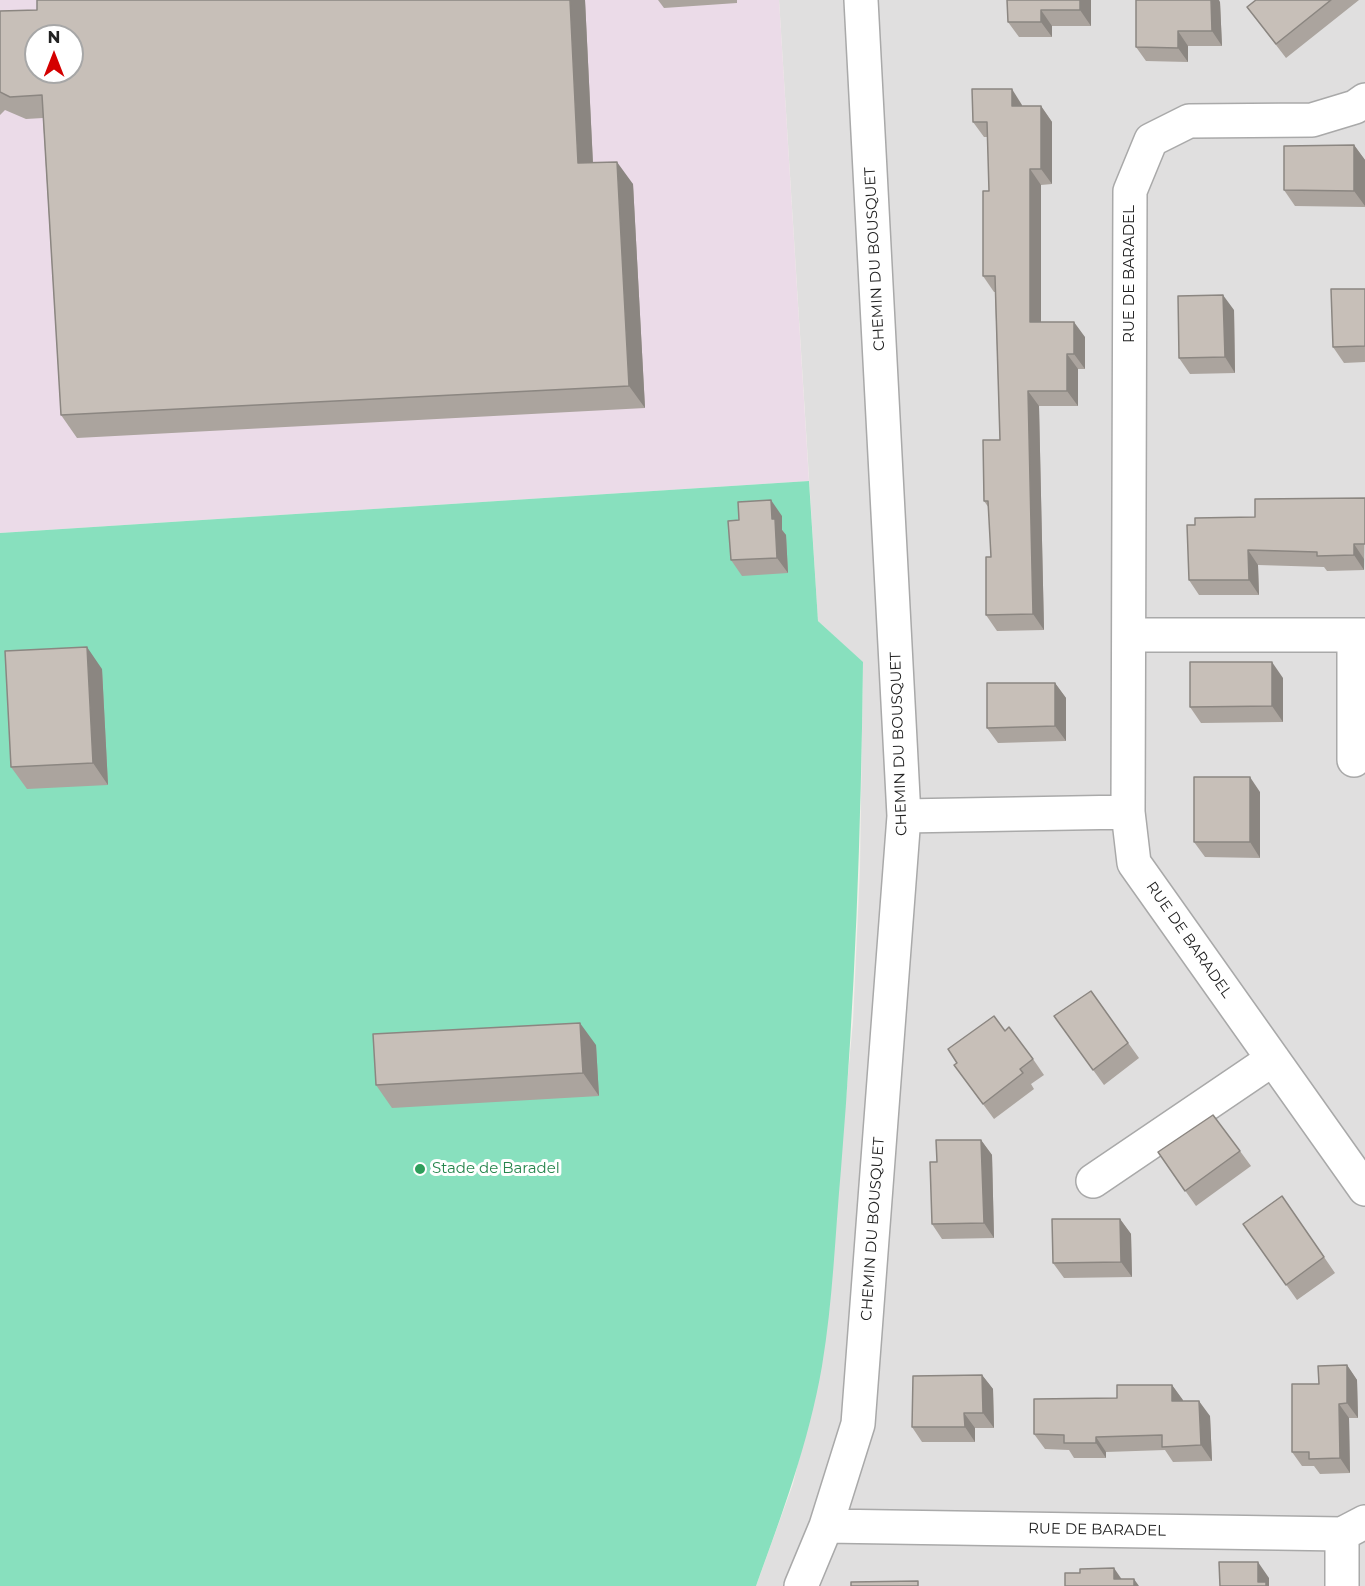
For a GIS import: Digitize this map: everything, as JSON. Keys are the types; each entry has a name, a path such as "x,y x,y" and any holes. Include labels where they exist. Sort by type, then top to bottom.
{"street":[{"name":"CHEMIN DU BOUSQUET","path":"801,1586 826,1526 858,1424 904,816 861,0"},
{"name":"RUE DE BARADEL","path":"1365,100 1355,107 1312,120 1189,121 1151,140 1130,192 1128,635 1128,812 1134,863 1365,1189"},
{"path":"1128,635 1359,636 1354,760"},
{"path":"904,816 1128,812"},
{"path":"1093,1181 1273,1059"},
{"name":"RUE DE BARADEL","path":"826,1526 1354,1528"},
{"path":"1342,1586 1354,1528"}],"shaded area":[{"path":"0,0 779,0 809,481 0,533"},
{"path":"779,0 1365,0 1365,1586 756,1586 793,1484 821,1367 853,1021 860,868 863,663 818,621"}],"green space":[{"name":"Stade de Baradel","path":"809,481 818,621 863,662 854,979 829,1317 822,1366 802,1450 756,1586 0,1586 0,533"}],"building":[{"path":"37,0 570,0 578,163 617,162 629,386 61,415 42,95 10,97 0,92 0,11 37,10"},
{"path":"1007,0 1080,0 1080,10 1041,10 1041,22 1008,22"},
{"path":"1136,0 1211,0 1212,31 1178,31 1178,48 1136,47"},
{"path":"1256,0 1331,0 1276,44 1247,7"},
{"path":"972,89 1012,89 1012,106 1041,106 1041,169 1030,169 1030,322 1074,322 1074,354 1067,354 1067,391 1028,391 1033,614 986,615 986,557 991,557 988,501 984,501 983,440 1000,440 995,276 983,276 983,191 989,191 987,122 973,122"},
{"path":"1354,145 1354,191 1284,190 1284,146"},
{"path":"1331,289 1365,289 1365,346 1333,347"},
{"path":"1223,295 1225,357 1179,358 1178,296"},
{"path":"1365,498 1365,544 1354,544 1354,555 1317,556 1317,552 1248,550 1249,580 1189,580 1187,525 1195,525 1195,518 1255,517 1255,499"},
{"path":"771,500 772,519 775,519 777,558 731,560 728,521 739,520 738,502"},
{"path":"87,647 93,763 11,767 5,651"},
{"path":"1190,662 1272,662 1272,706 1190,707"},
{"path":"987,683 1055,683 1055,726 987,728"},
{"path":"1194,777 1250,777 1250,842 1194,842"},
{"path":"1091,991 1128,1043 1093,1070 1054,1016"},
{"path":"994,1016 1005,1031 1009,1027 1033,1059 1020,1069 1023,1073 983,1104 954,1065 957,1063 948,1049"},
{"path":"580,1023 583,1073 376,1085 373,1034"},
{"path":"1213,1115 1240,1151 1185,1191 1158,1152"},
{"path":"936,1140 981,1140 984,1223 932,1224 930,1162 937,1162"},
{"path":"1282,1196 1324,1257 1286,1285 1243,1224"},
{"path":"1052,1219 1120,1219 1121,1262 1053,1263"},
{"path":"1347,1365 1347,1403 1339,1404 1340,1458 1309,1459 1309,1452 1292,1452 1292,1384 1319,1384 1318,1366"},
{"path":"982,1375 983,1413 964,1413 965,1427 912,1427 913,1376"},
{"path":"1117,1385 1172,1385 1172,1401 1199,1401 1201,1445 1162,1447 1162,1435 1096,1437 1096,1443 1064,1443 1064,1435 1034,1434 1034,1399 1117,1398"},
{"path":"1219,1562 1258,1562 1258,1582 1266,1582 1266,1586 1220,1586"},
{"path":"1114,1568 1114,1579 1134,1579 1134,1586 1065,1586 1065,1573 1080,1573 1080,1569"},
{"path":"918,1581 918,1586 851,1586 851,1582"}],"place":[{"name":"Stade de Baradel","path":"420,1169"}]}
